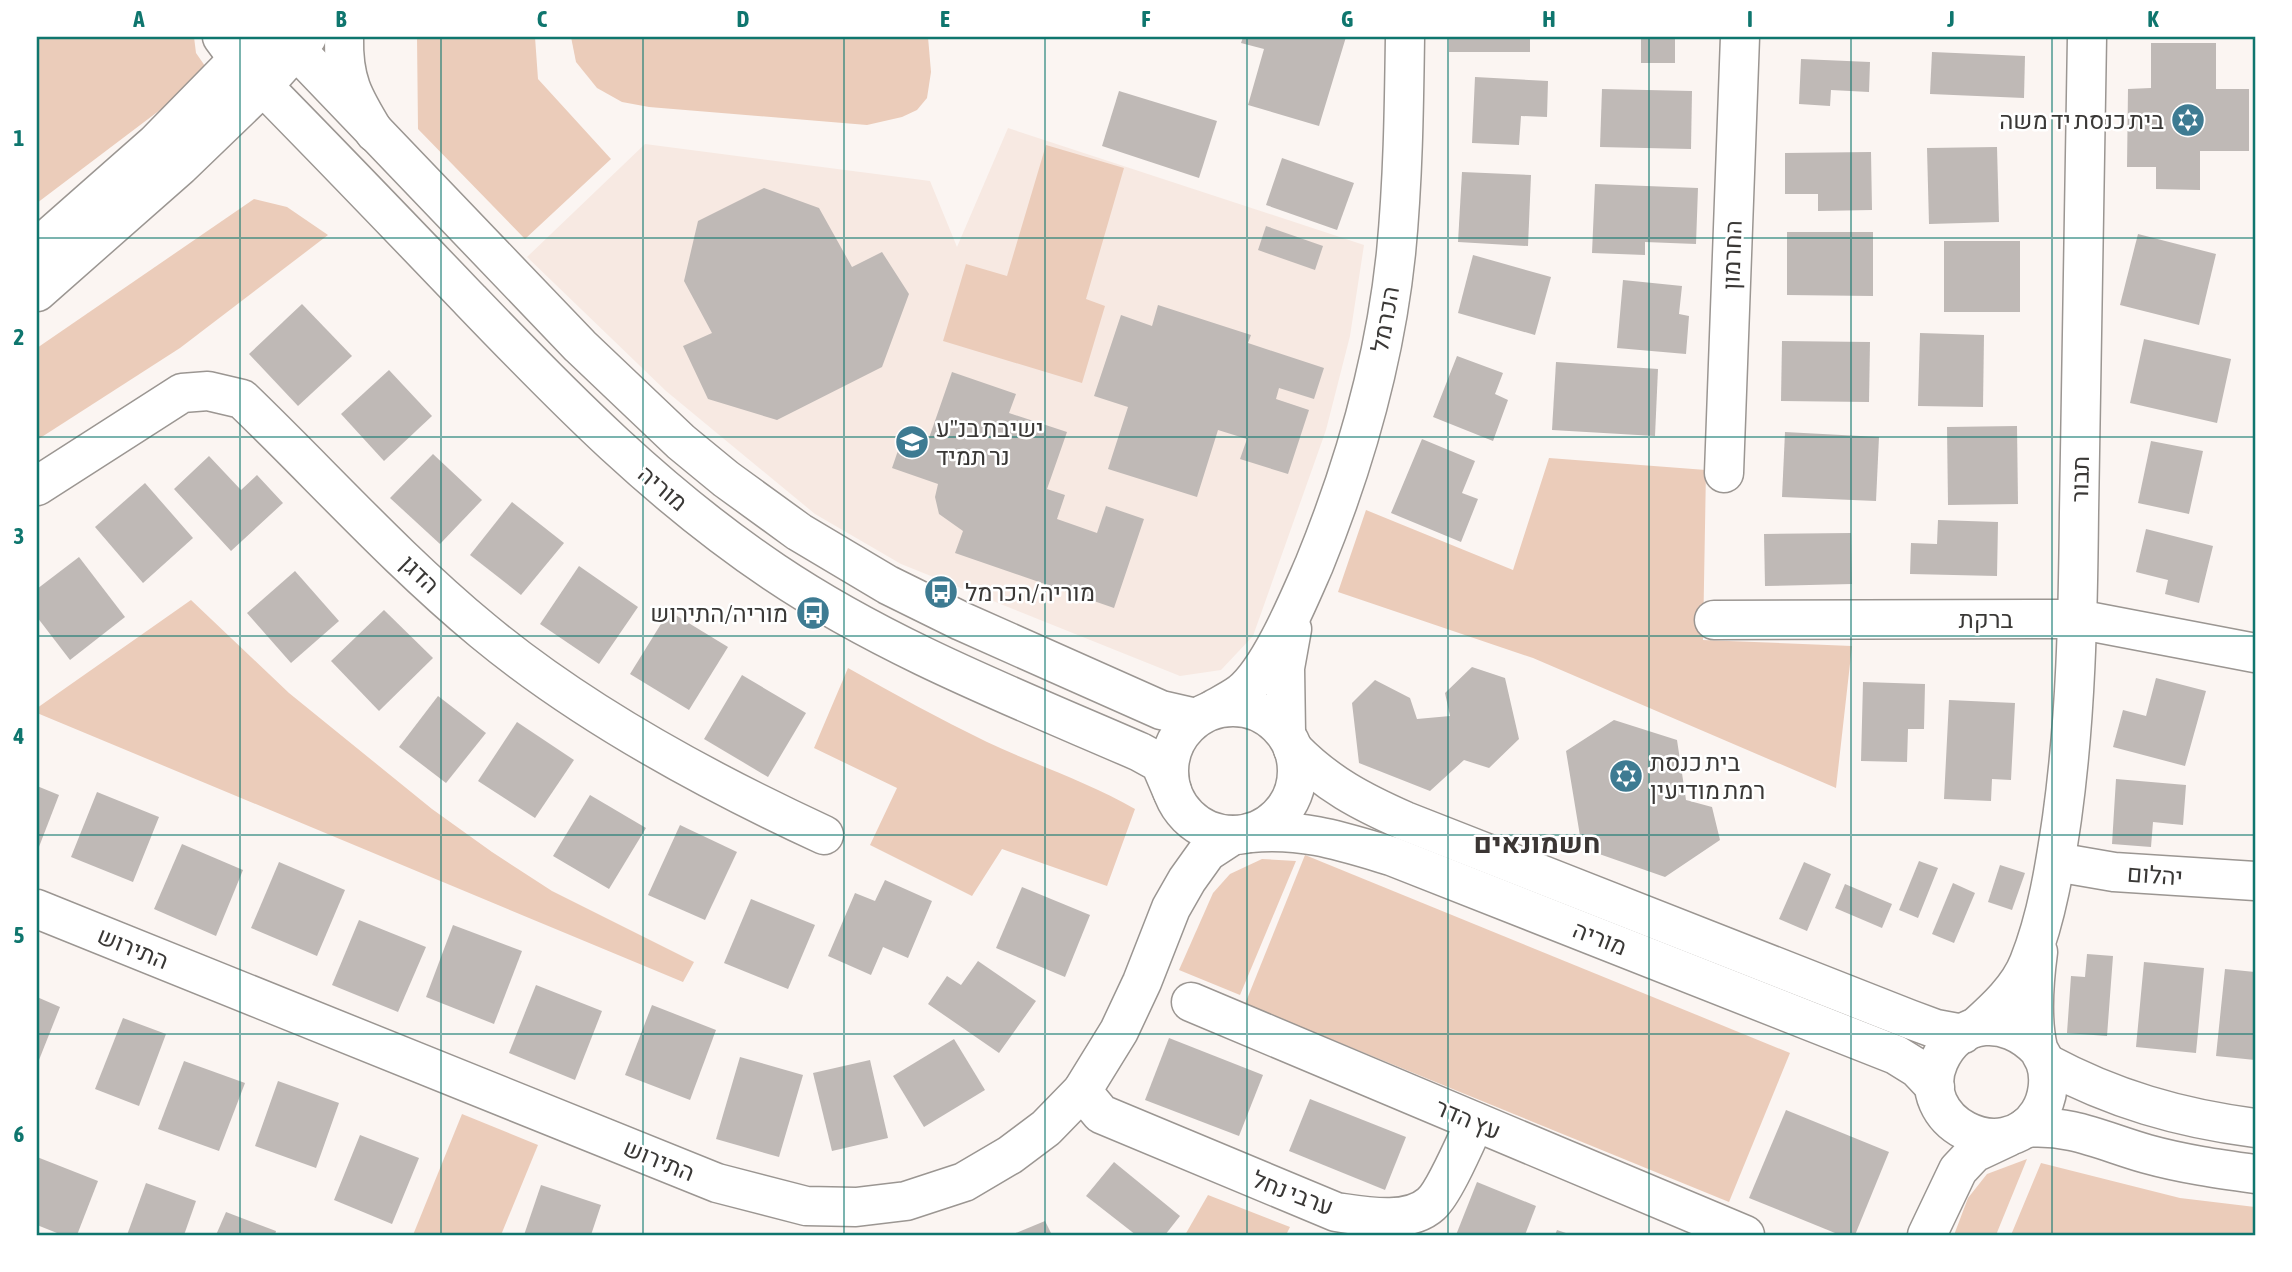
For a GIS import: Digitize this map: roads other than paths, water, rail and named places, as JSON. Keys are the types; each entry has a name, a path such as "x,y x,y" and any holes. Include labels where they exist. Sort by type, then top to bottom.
{"street":[{"path":"344,37 348,83 375,133"},
{"name":"הכרמל","path":"1205,713 1242,692 1258,673 1282,634 1329,527 1354,454 1382,343 1396,256 1403,164 1405,37"},
{"name":"החרמון","path":"1724,473 1740,37"},
{"name":"תבור","path":"1969,1030 2004,1001 2028,965 2056,862 2072,724 2077,618 2087,37"},
{"path":"37,248 155,144 246,55 296,41"},
{"name":"מוריה","path":"296,41 375,133 633,398 690,450 790,525 888,585 961,621 1161,710 1205,713"},
{"path":"37,292 180,166 246,55"},
{"name":"מוריה","path":"246,55 582,415 650,478 698,517 772,571 866,627 1160,763 1177,801"},
{"name":"הדגן","path":"37,486 182,393 208,391 242,399 432,587 485,632 584,704 694,770 824,835"},
{"name":"הכרמל","path":"1290,741 1285,668 1303,590"},
{"name":"ברקת","path":"1714,620 2077,618 2255,653"},
{"path":"1233,706 1253,709 1270,718 1290,741 1298,776 1289,804 1266,827 1242,834 1217,833 1197,824 1177,801 1168,771 1171,751 1181,732 1205,713 1233,706"},
{"name":"מוריה","path":"1290,741 1314,771 1343,790 1405,821 1909,1019 1936,1029 1969,1030"},
{"name":"התירוש","path":"37,909 717,1183 806,1206 856,1207 906,1201 964,1182 1010,1155 1046,1128 1082,1091 1125,1018 1171,908 1185,839 1177,801"},
{"name":"מוריה","path":"1242,834 1274,831 1309,833 1391,856 1896,1055 1917,1068 1937,1094"},
{"name":"התירוש","path":"1171,908 1207,852 1242,834"},
{"name":"יהלום","path":"2056,862 2137,874 2255,881"},
{"name":"תבור","path":"2042,918 2034,1002 2042,1056"},
{"name":"עץ הדר","path":"1191,1002 1745,1235"},
{"path":"1934,1219 1949,1161 1947,1136 1937,1094 1936,1068 1944,1049 1958,1035 1969,1030 1995,1025 2014,1030 2028,1038 2042,1056 2079,1081 2159,1111 2213,1123 2255,1128"},
{"path":"1934,1219 1958,1170 1974,1153 2017,1132 2039,1115 2047,1097 2049,1079 2042,1056"},
{"name":"ערבי נחל","path":"1082,1091 1101,1114 1336,1212 1376,1217 1407,1216 1432,1203 1475,1122"},
{"path":"1937,1094 1946,1116 1957,1127 1971,1135 1989,1139 2049,1126 2147,1154 2205,1167 2255,1174"}],"place":[{"name":"בית כנסת יד משה","path":"2188,120"},
{"name":"ישיבת בנ\"ע נר תמיד","path":"912,442"},
{"name":"מוריה/הכרמל","path":"941,592"},
{"name":"מוריה/התירוש","path":"813,613"},
{"name":"בית כנסת רמת מודיעין","path":"1626,776"}],"district":[{"name":"חשמונאים","path":"1537,843"}]}
